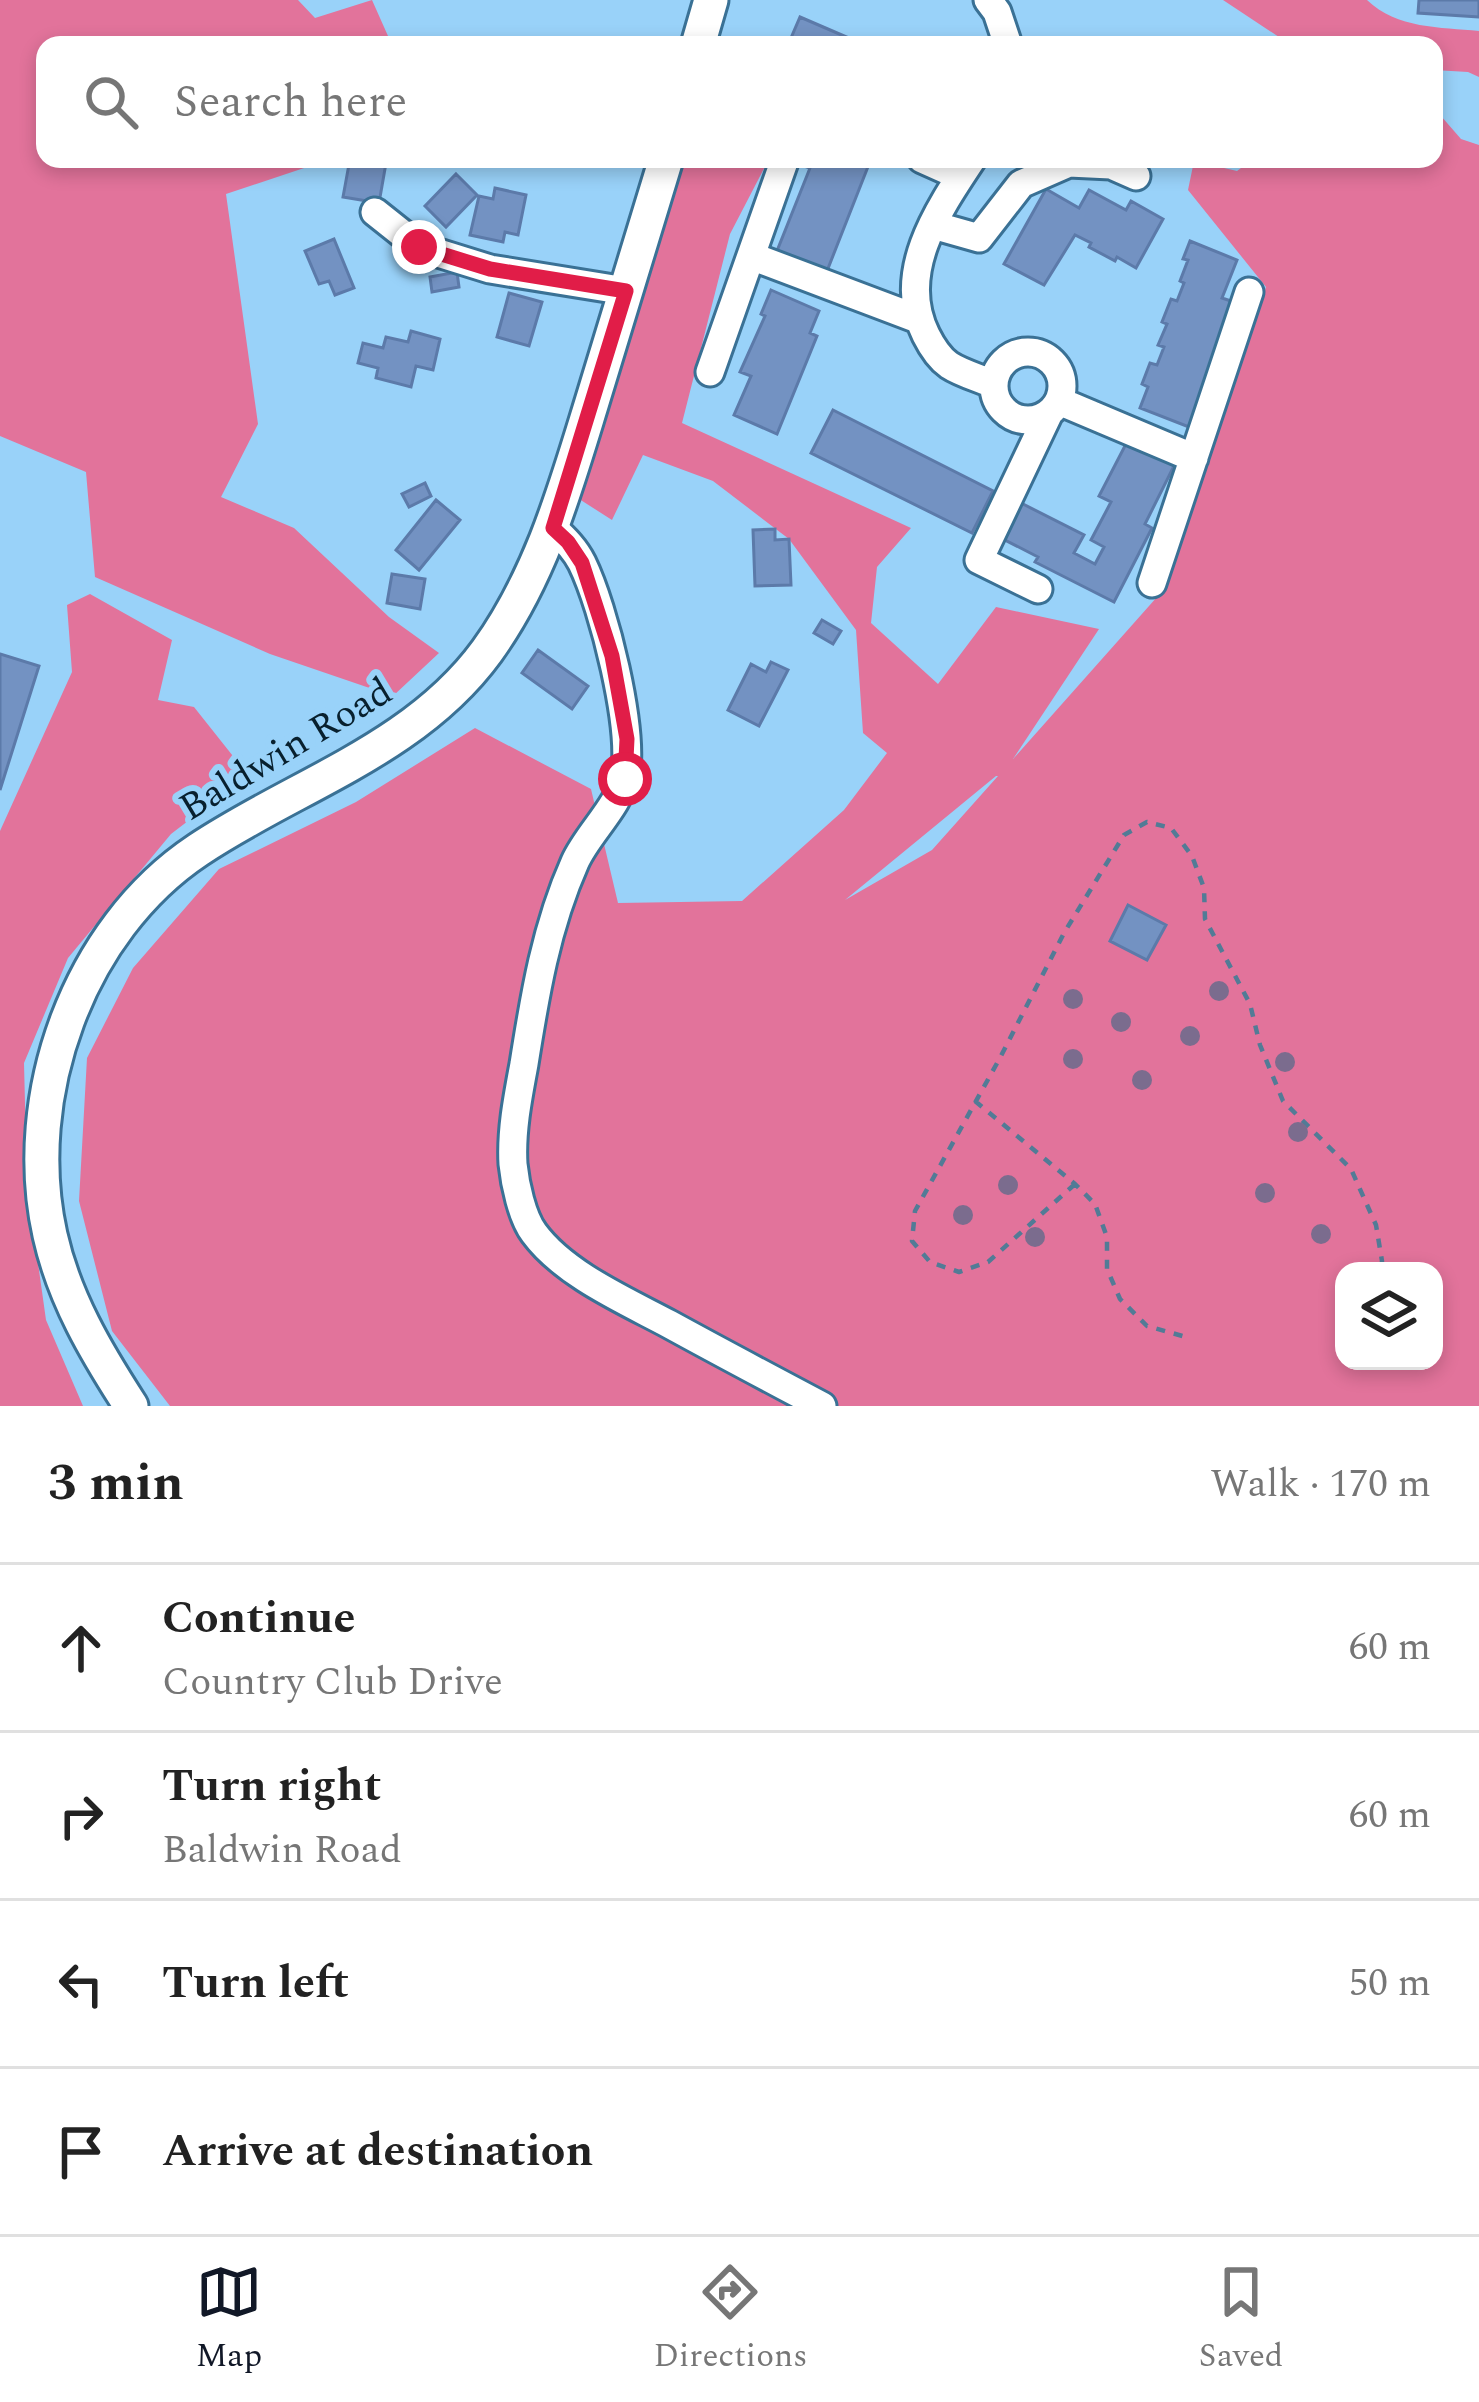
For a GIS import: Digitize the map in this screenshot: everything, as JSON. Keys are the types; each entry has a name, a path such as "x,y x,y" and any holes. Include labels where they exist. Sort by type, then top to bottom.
{"street":[{"path":"701,36 711,0"},
{"path":"988,0 1005,36"},
{"name":"Baldwin Road","path":"130,1406 91,1346 50,1238 41,1183 43,1132 50,1078 64,1030 86,979 147,893 192,854 234,827 377,750 417,723 453,692 487,651 522,598 553,528 663,168"},
{"path":"710,372 782,168"},
{"path":"966,168 922,248 914,279 918,319 932,347 949,365 993,384"},
{"path":"933,225 979,238 1021,184 1058,168"},
{"path":"1118,168 1136,176"},
{"path":"375,212 419,247 490,269 626,291"},
{"path":"751,256 918,319"},
{"path":"1151,584 1249,292"},
{"path":"1038,589 979,560 1054,407 1062,382 1059,370 1042,354 1025,351 1000,364 993,384 995,400 1006,413 1022,420 1036,419 1054,407"},
{"path":"1054,407 1194,458"},
{"path":"553,528 582,563 612,656 627,739 625,779 578,856 556,908 540,966 517,1106 513,1165 523,1205 533,1232 600,1287 822,1406"}],"path":[{"path":"1076,1184 988,1262 959,1272 930,1262 912,1241 915,1211 1064,933 1124,835 1147,821 1171,828 1192,856 1204,888 1205,919 1250,1004 1260,1046 1283,1101 1352,1169 1376,1225 1382,1262"},
{"path":"975,1101 1095,1204 1106,1237 1107,1269 1120,1299 1147,1326 1186,1337"}],"shaded area":[{"path":"0,0 298,0 315,18 372,0 388,36 36,36 36,168 304,168 226,194 258,424 221,497 294,528 389,617 439,653 393,696 270,654 95,577 86,472 0,436"},
{"path":"1223,0 1367,0 1405,21 1479,31 1479,77 1443,71 1443,36 1277,36"},
{"path":"1443,118 1461,139 1479,145 1479,1406 170,1406 112,1331 79,1201 87,1058 133,968 219,869 356,802 475,728 591,789 618,903 742,901 844,810 887,753 863,733 856,630 789,539 713,481 643,455 612,520 576,497 678,168 764,168 730,234 682,423 911,528 877,567 871,623 938,684 996,607 1099,629 1013,759 1165,588 1266,287 1188,190 1193,168 1443,168","holes":["996,776 998,776 932,850 845,900"]},
{"path":"90,594 172,640 158,700 194,707 248,775 171,834 68,958 24,1063 27,1185 46,1320 83,1406 0,1406 0,831 72,672 67,605"}],"building":[{"path":"1419,0 1479,0 1479,17 1418,13"},
{"path":"800,17 844,36 792,36"},
{"path":"348,168 385,168 379,203 343,197"},
{"path":"810,168 867,168 827,271 777,251"},
{"path":"456,174 477,195 446,227 425,206"},
{"path":"495,188 526,195 518,235 505,232 503,242 470,235 479,196 493,199"},
{"path":"1046,189 1079,208 1089,190 1126,210 1131,201 1163,219 1136,268 1089,247 1091,243 1075,235 1044,285 1004,264"},
{"path":"334,239 354,288 335,295 329,281 319,284 305,251"},
{"path":"1190,241 1237,260 1222,298 1234,302 1189,427 1140,408 1150,363 1157,365 1164,347 1158,345 1167,324 1162,322 1184,283 1180,281 1188,260 1183,259"},
{"path":"457,272 459,287 432,292 430,277"},
{"path":"771,290 819,311 810,333 817,336 777,434 734,415 751,376 740,372"},
{"path":"509,293 542,302 529,346 497,337"},
{"path":"411,331 440,339 433,370 416,366 411,387 376,378 378,368 358,363 363,343 383,348 386,337 408,342"},
{"path":"833,410 993,491 972,533 811,453"},
{"path":"1128,440 1175,464 1145,524 1152,528 1114,602 1035,562 1038,557 1003,539 1021,503 1084,535 1074,553 1095,564 1104,547 1091,540 1111,502 1099,496"},
{"path":"425,483 431,496 409,507 402,494"},
{"path":"436,500 460,520 419,570 396,550"},
{"path":"775,529 775,540 789,539 791,585 755,586 753,530"},
{"path":"392,574 425,579 420,609 387,603"},
{"path":"822,620 841,631 833,644 814,633"},
{"path":"538,650 588,686 572,709 522,673"},
{"path":"0,654 39,666 0,790"},
{"path":"771,662 788,670 759,726 728,710 751,664 766,672"},
{"path":"1128,905 1166,925 1147,960 1110,941"}],"route":[{"path":"419,247 490,269 626,291 553,528 582,563 612,656 627,739 625,779"}]}
